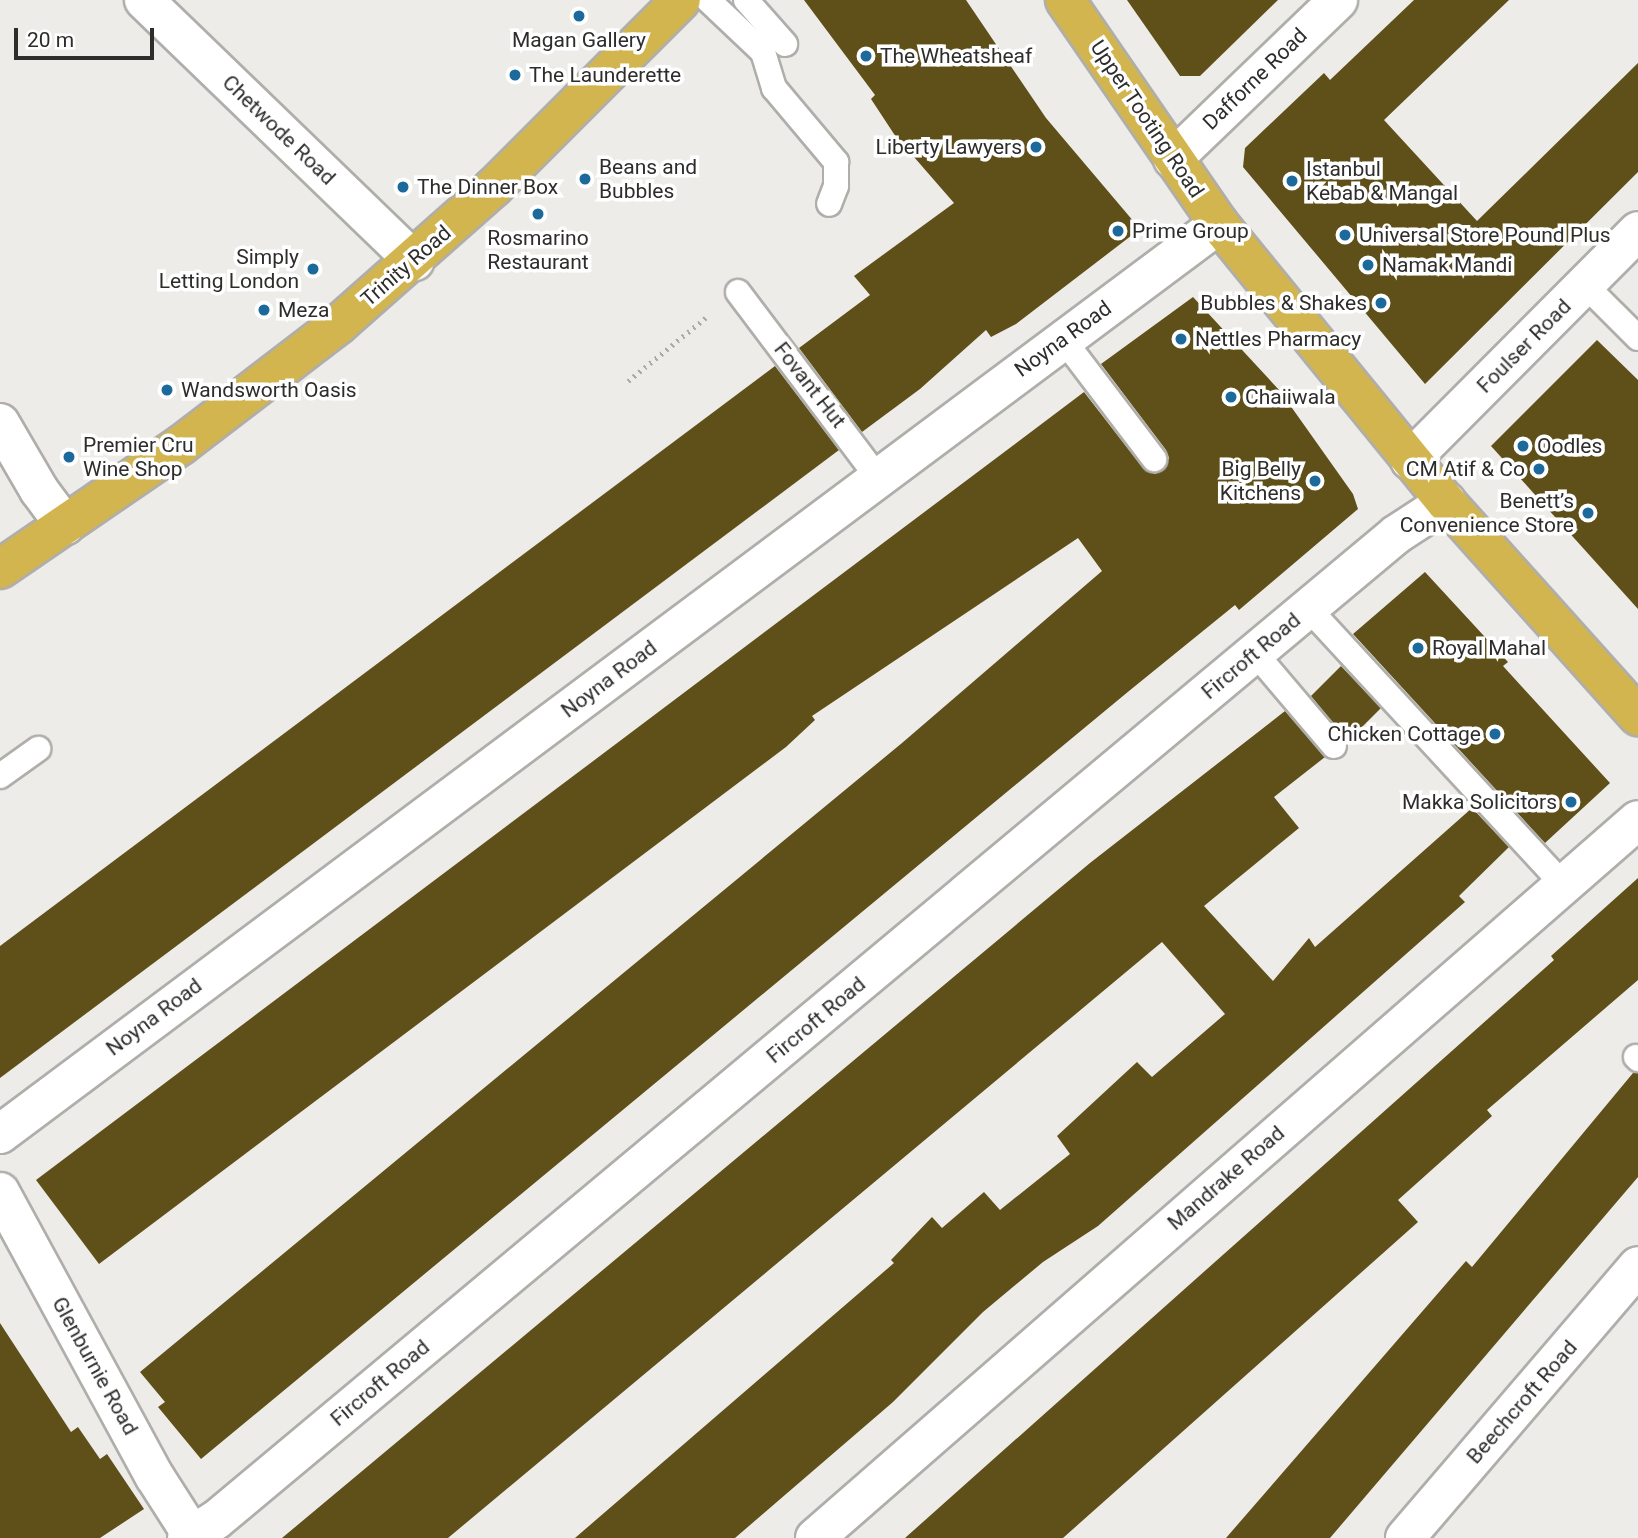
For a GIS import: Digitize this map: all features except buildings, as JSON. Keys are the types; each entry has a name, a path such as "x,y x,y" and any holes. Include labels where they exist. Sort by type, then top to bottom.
{"highway":[{"name":"Trinity Road","path":"0,569 272,377 414,261 681,0"},
{"name":"Upper Tooting Road","path":"1065,0 1219,225 1410,460 1638,716"}],"street":[{"name":"Chetwode Road","path":"144,0 414,261"},
{"name":"Dafforne Road","path":"1172,159 1338,0"},
{"name":"Noyna Road","path":"0,1133 1219,225"},
{"name":"Foulser Road","path":"1410,460 1638,231"},
{"path":"0,423 38,491 65,525"},
{"name":"Fircroft Road","path":"191,1537 216,1520 1397,534 1446,502"},
{"name":"Mandrake Road","path":"815,1538 1638,820"},
{"name":"Glenburnie Road","path":"0,1192 191,1537"},
{"name":"Beechcroft Road","path":"1405,1538 1638,1266"}],"lane":[{"path":"708,0 763,52 774,88 836,162 836,186 829,204"},
{"path":"746,0 785,44"},
{"path":"1585,285 1638,338"},
{"name":"Fovant Hut","path":"738,292 879,479"},
{"path":"1063,340 1154,459"},
{"path":"1308,608 1563,884"},
{"path":"1255,653 1334,746"},
{"path":"0,776 38,749"}],"path":[{"path":"628,381 738,292"}],"place":[{"name":"Magan Gallery","path":"579,16"},
{"name":"The Wheatsheaf","path":"866,56"},
{"name":"The Launderette","path":"515,75"},
{"name":"Liberty Lawyers","path":"1036,147"},
{"name":"Beans and Bubbles","path":"585,179"},
{"name":"Istanbul Kebab & Mangal","path":"1292,181"},
{"name":"The Dinner Box","path":"403,187"},
{"name":"Rosmarino Restaurant","path":"538,214"},
{"name":"Prime Group","path":"1118,231"},
{"name":"Universal Store Pound Plus","path":"1345,235"},
{"name":"Namak Mandi","path":"1368,265"},
{"name":"Simply Letting London","path":"313,269"},
{"name":"Bubbles & Shakes","path":"1381,303"},
{"name":"Meza","path":"264,310"},
{"name":"Nettles Pharmacy","path":"1181,339"},
{"name":"Wandsworth Oasis","path":"167,390"},
{"name":"Chaiiwala","path":"1231,397"},
{"name":"Oodles","path":"1523,446"},
{"name":"Premier Cru Wine Shop","path":"69,457"},
{"name":"CM Atif & Co","path":"1539,469"},
{"name":"Big Belly Kitchens","path":"1315,481"},
{"name":"Benett’s Convenience Store","path":"1588,513"},
{"name":"Royal Mahal","path":"1418,648"},
{"name":"Chicken Cottage","path":"1495,734"},
{"name":"Makka Solicitors","path":"1571,802"}]}
